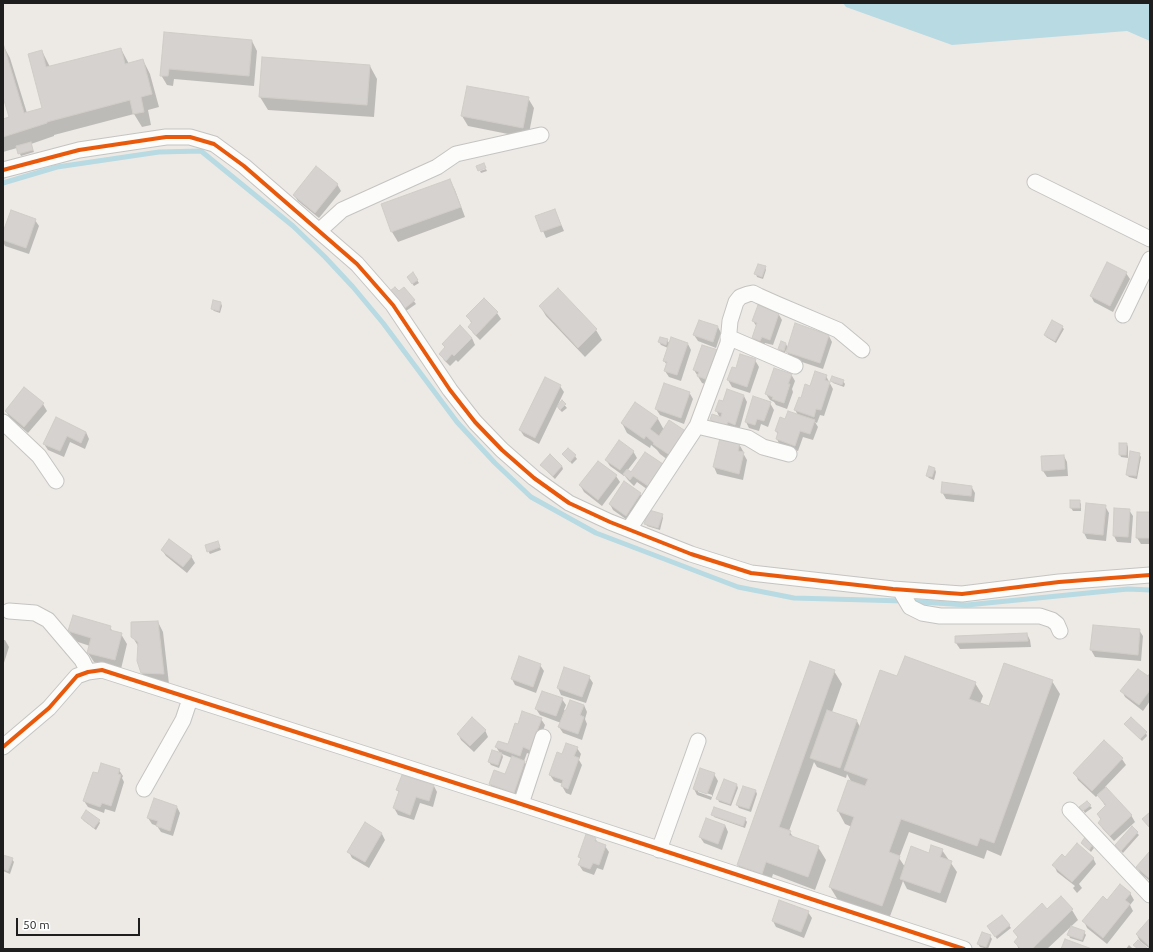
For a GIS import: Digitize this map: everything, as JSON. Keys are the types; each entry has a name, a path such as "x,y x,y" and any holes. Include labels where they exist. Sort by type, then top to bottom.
{"street":[{"path":"320,231 342,210 437,167 456,154 541,135"},
{"path":"3,170 79,150 166,137 190,137 214,144 244,166 357,264 393,306 450,390 476,422 502,450 534,478 569,503 691,554 751,573 904,597 962,594 1059,582 1150,575"},
{"path":"1036,182 1150,239"},
{"path":"1123,315 1150,259"},
{"path":"629,529 697,426 728,343 730,321 736,302 740,297 753,293 838,330 862,350"},
{"path":"728,337 795,366"},
{"path":"3,422 39,456 56,480"},
{"path":"697,426 748,438 763,447 789,454"},
{"path":"904,597 922,613 940,616 1040,616 1052,620 1057,624 1060,631"},
{"path":"9,611 35,613 48,620 82,660 88,672"},
{"path":"3,747 49,708 77,676 88,672 102,670 521,804 964,949"},
{"path":"144,788 183,720 190,699"},
{"path":"521,804 543,737"},
{"path":"659,850 698,741"},
{"path":"1070,810 1150,894"}],"water":[{"path":"843,3 1150,3 1150,41 1127,31 952,45 846,7"}],"building":[{"path":"164,32 252,40 249,76 169,69 168,76 160,76"},
{"path":"3,43 24,113 42,108 28,54 42,50 46,67 121,48 125,64 143,59 152,94 141,97 144,112 133,114 130,100 47,122 3,137 3,119 9,117 3,97"},
{"path":"262,57 370,65 367,105 259,97"},
{"path":"467,86 529,97 523,128 461,116"},
{"path":"31,142 33,150 18,154 16,146"},
{"path":"484,163 486,168 478,171 476,166"},
{"path":"316,166 338,184 315,213 293,195"},
{"path":"450,179 461,207 391,232 381,204"},
{"path":"555,209 561,225 541,232 535,216"},
{"path":"11,210 36,219 26,248 3,240 3,232"},
{"path":"1107,262 1127,272 1110,306 1090,296"},
{"path":"758,264 766,266 762,277 754,274"},
{"path":"413,272 418,280 412,284 407,277"},
{"path":"395,287 399,291 404,287 415,300 404,309 390,291"},
{"path":"558,288 597,329 578,348 539,306"},
{"path":"484,298 498,312 476,335 468,327 472,322 466,316"},
{"path":"213,300 221,302 219,311 211,309"},
{"path":"758,305 779,313 770,340 762,337 760,341 752,338 757,323 752,321"},
{"path":"699,320 718,326 713,342 693,335"},
{"path":"1052,320 1063,326 1055,341 1044,335"},
{"path":"795,323 829,335 820,363 786,352"},
{"path":"460,325 472,338 454,356 452,354 446,361 439,354 445,347 442,344"},
{"path":"660,337 668,339 666,345 658,342"},
{"path":"671,337 688,343 677,375 664,371 667,362 663,361"},
{"path":"781,341 786,343 784,351 778,349"},
{"path":"702,345 718,350 708,380 697,376 699,372 693,370"},
{"path":"740,354 756,359 747,387 727,380 732,367 736,368"},
{"path":"774,368 792,374 784,403 772,399 773,397 765,394"},
{"path":"815,371 827,375 825,380 830,382 821,410 816,409 814,417 794,410 799,397 801,398 805,384 810,386"},
{"path":"832,376 844,380 842,385 830,381"},
{"path":"545,377 561,385 535,438 519,430"},
{"path":"664,383 690,392 681,418 655,409"},
{"path":"24,387 44,403 24,427 5,411"},
{"path":"727,389 744,395 735,425 728,422 726,426 710,420 712,414 721,417 722,413 715,411 719,400 723,401"},
{"path":"753,396 771,402 764,421 757,419 755,425 745,422"},
{"path":"562,400 566,404 560,410 557,406"},
{"path":"635,402 658,418 650,429 659,436 669,420 687,432 671,456 653,444 654,443 646,436 644,439 621,423"},
{"path":"788,411 815,420 810,434 800,431 795,446 776,439 778,432 775,431 780,417 785,419"},
{"path":"56,417 86,432 81,443 67,436 60,451 43,444"},
{"path":"720,438 740,443 738,451 744,452 739,474 713,467"},
{"path":"619,440 634,451 620,470 605,460"},
{"path":"1119,443 1127,443 1126,455 1119,455"},
{"path":"568,448 576,455 570,462 562,454"},
{"path":"1130,451 1140,453 1136,476 1126,475"},
{"path":"645,452 663,464 648,486 633,476 630,480 623,474 627,469 631,472"},
{"path":"550,454 562,466 553,476 540,465"},
{"path":"1064,455 1065,469 1042,471 1041,456"},
{"path":"598,461 617,475 598,500 579,485"},
{"path":"929,466 935,468 932,477 926,476"},
{"path":"624,481 641,493 626,516 609,504"},
{"path":"942,482 972,486 971,496 941,493"},
{"path":"1070,500 1080,500 1080,508 1070,508"},
{"path":"1086,503 1106,505 1103,535 1083,533"},
{"path":"1114,508 1130,509 1128,537 1113,536"},
{"path":"649,510 663,514 658,528 644,524"},
{"path":"1137,512 1150,512 1150,538 1136,538"},
{"path":"169,539 192,556 183,567 161,550"},
{"path":"218,541 220,547 207,552 205,545"},
{"path":"73,615 111,626 110,630 122,633 115,660 87,653 91,638 68,631"},
{"path":"158,621 164,674 141,673 137,661 138,642 131,637 131,622"},
{"path":"1093,625 1140,629 1138,655 1090,650"},
{"path":"1027,633 1028,641 955,643 955,636"},
{"path":"519,656 541,664 533,687 511,679"},
{"path":"905,656 976,682 969,699 989,706 1004,663 1053,680 994,843 980,838 977,846 901,819 889,852 900,856 882,906 829,887 854,817 837,811 848,780 865,786 868,779 844,770 880,670 897,676"},
{"path":"810,661 835,670 779,827 791,831 789,835 819,846 808,877 766,862 762,874 737,865"},
{"path":"564,667 590,676 582,697 557,688"},
{"path":"1138,669 1148,676 1150,673 1150,690 1139,705 1120,691"},
{"path":"542,691 563,698 556,716 535,709"},
{"path":"570,700 584,705 580,715 584,717 578,734 558,727"},
{"path":"827,710 857,720 840,768 810,758"},
{"path":"522,711 542,718 530,750 523,747 520,756 495,747 498,741 508,744 515,723 518,724"},
{"path":"472,717 486,730 470,746 457,734"},
{"path":"1131,717 1147,732 1140,739 1124,724"},
{"path":"1104,740 1123,758 1092,791 1073,773"},
{"path":"566,743 578,747 574,756 579,758 568,789 561,786 563,780 549,775 557,752 562,754"},
{"path":"492,750 502,753 498,765 488,762"},
{"path":"512,756 525,761 514,793 489,784 494,770 505,774"},
{"path":"101,763 120,769 118,774 121,775 111,806 102,803 100,807 83,801 93,772 98,773"},
{"path":"700,768 715,773 707,794 693,789"},
{"path":"402,775 434,785 429,801 416,797 410,815 393,808 399,791 396,790"},
{"path":"724,779 737,784 730,804 716,799"},
{"path":"743,786 756,790 749,809 736,805"},
{"path":"1106,787 1132,815 1110,836 1098,823 1101,819 1097,814 1106,805 1097,795"},
{"path":"154,798 177,806 170,831 156,826 158,821 147,818"},
{"path":"1087,801 1091,805 1083,811 1079,807"},
{"path":"714,807 746,818 743,826 711,815"},
{"path":"86,810 100,820 94,828 81,818"},
{"path":"1150,812 1150,826 1149,827 1142,819"},
{"path":"706,818 725,825 718,844 699,837"},
{"path":"365,822 382,833 365,862 347,852"},
{"path":"1132,826 1138,832 1121,851 1115,845"},
{"path":"586,834 596,838 595,841 606,845 599,865 593,863 590,869 578,865 581,858 578,857"},
{"path":"1085,837 1093,844 1089,850 1081,843"},
{"path":"1077,843 1094,858 1072,882 1052,865 1062,854 1065,857"},
{"path":"931,845 943,849 940,857 952,861 940,893 900,879 911,846 929,853"},
{"path":"1150,851 1150,879 1136,867"},
{"path":"3,855 13,858 8,871 3,869"},
{"path":"1120,884 1131,893 1125,900 1130,904 1103,938 1082,921 1103,896 1107,900"},
{"path":"1061,896 1073,909 1032,949 1021,949 1014,942 1018,937 1013,931 1042,903 1047,909"},
{"path":"779,900 809,911 801,932 772,921"},
{"path":"1002,915 1010,925 995,937 987,926"},
{"path":"1150,918 1150,947 1136,934"},
{"path":"1071,926 1085,931 1082,940 1067,935"},
{"path":"982,932 991,935 986,947 977,944"},
{"path":"1065,939 1092,949 1061,949"},
{"path":"1138,940 1147,949 1138,949 1133,945"}],"waterway":[{"path":"3,183 57,167 159,152 201,151 293,226 325,257 353,287 383,323 457,422 495,463 531,497 596,533 738,587 794,598 904,601 967,605 1128,589 1150,590"}],"cycle path":[{"path":"3,170 79,150 166,137 190,137 214,144 244,166 357,264 393,305 450,390 475,422 502,450 534,478 569,503 610,522 691,554 751,573 893,589 962,594 1059,582 1150,575"},
{"path":"3,747 49,708 77,676 88,672 102,670 521,804 964,949"}]}
